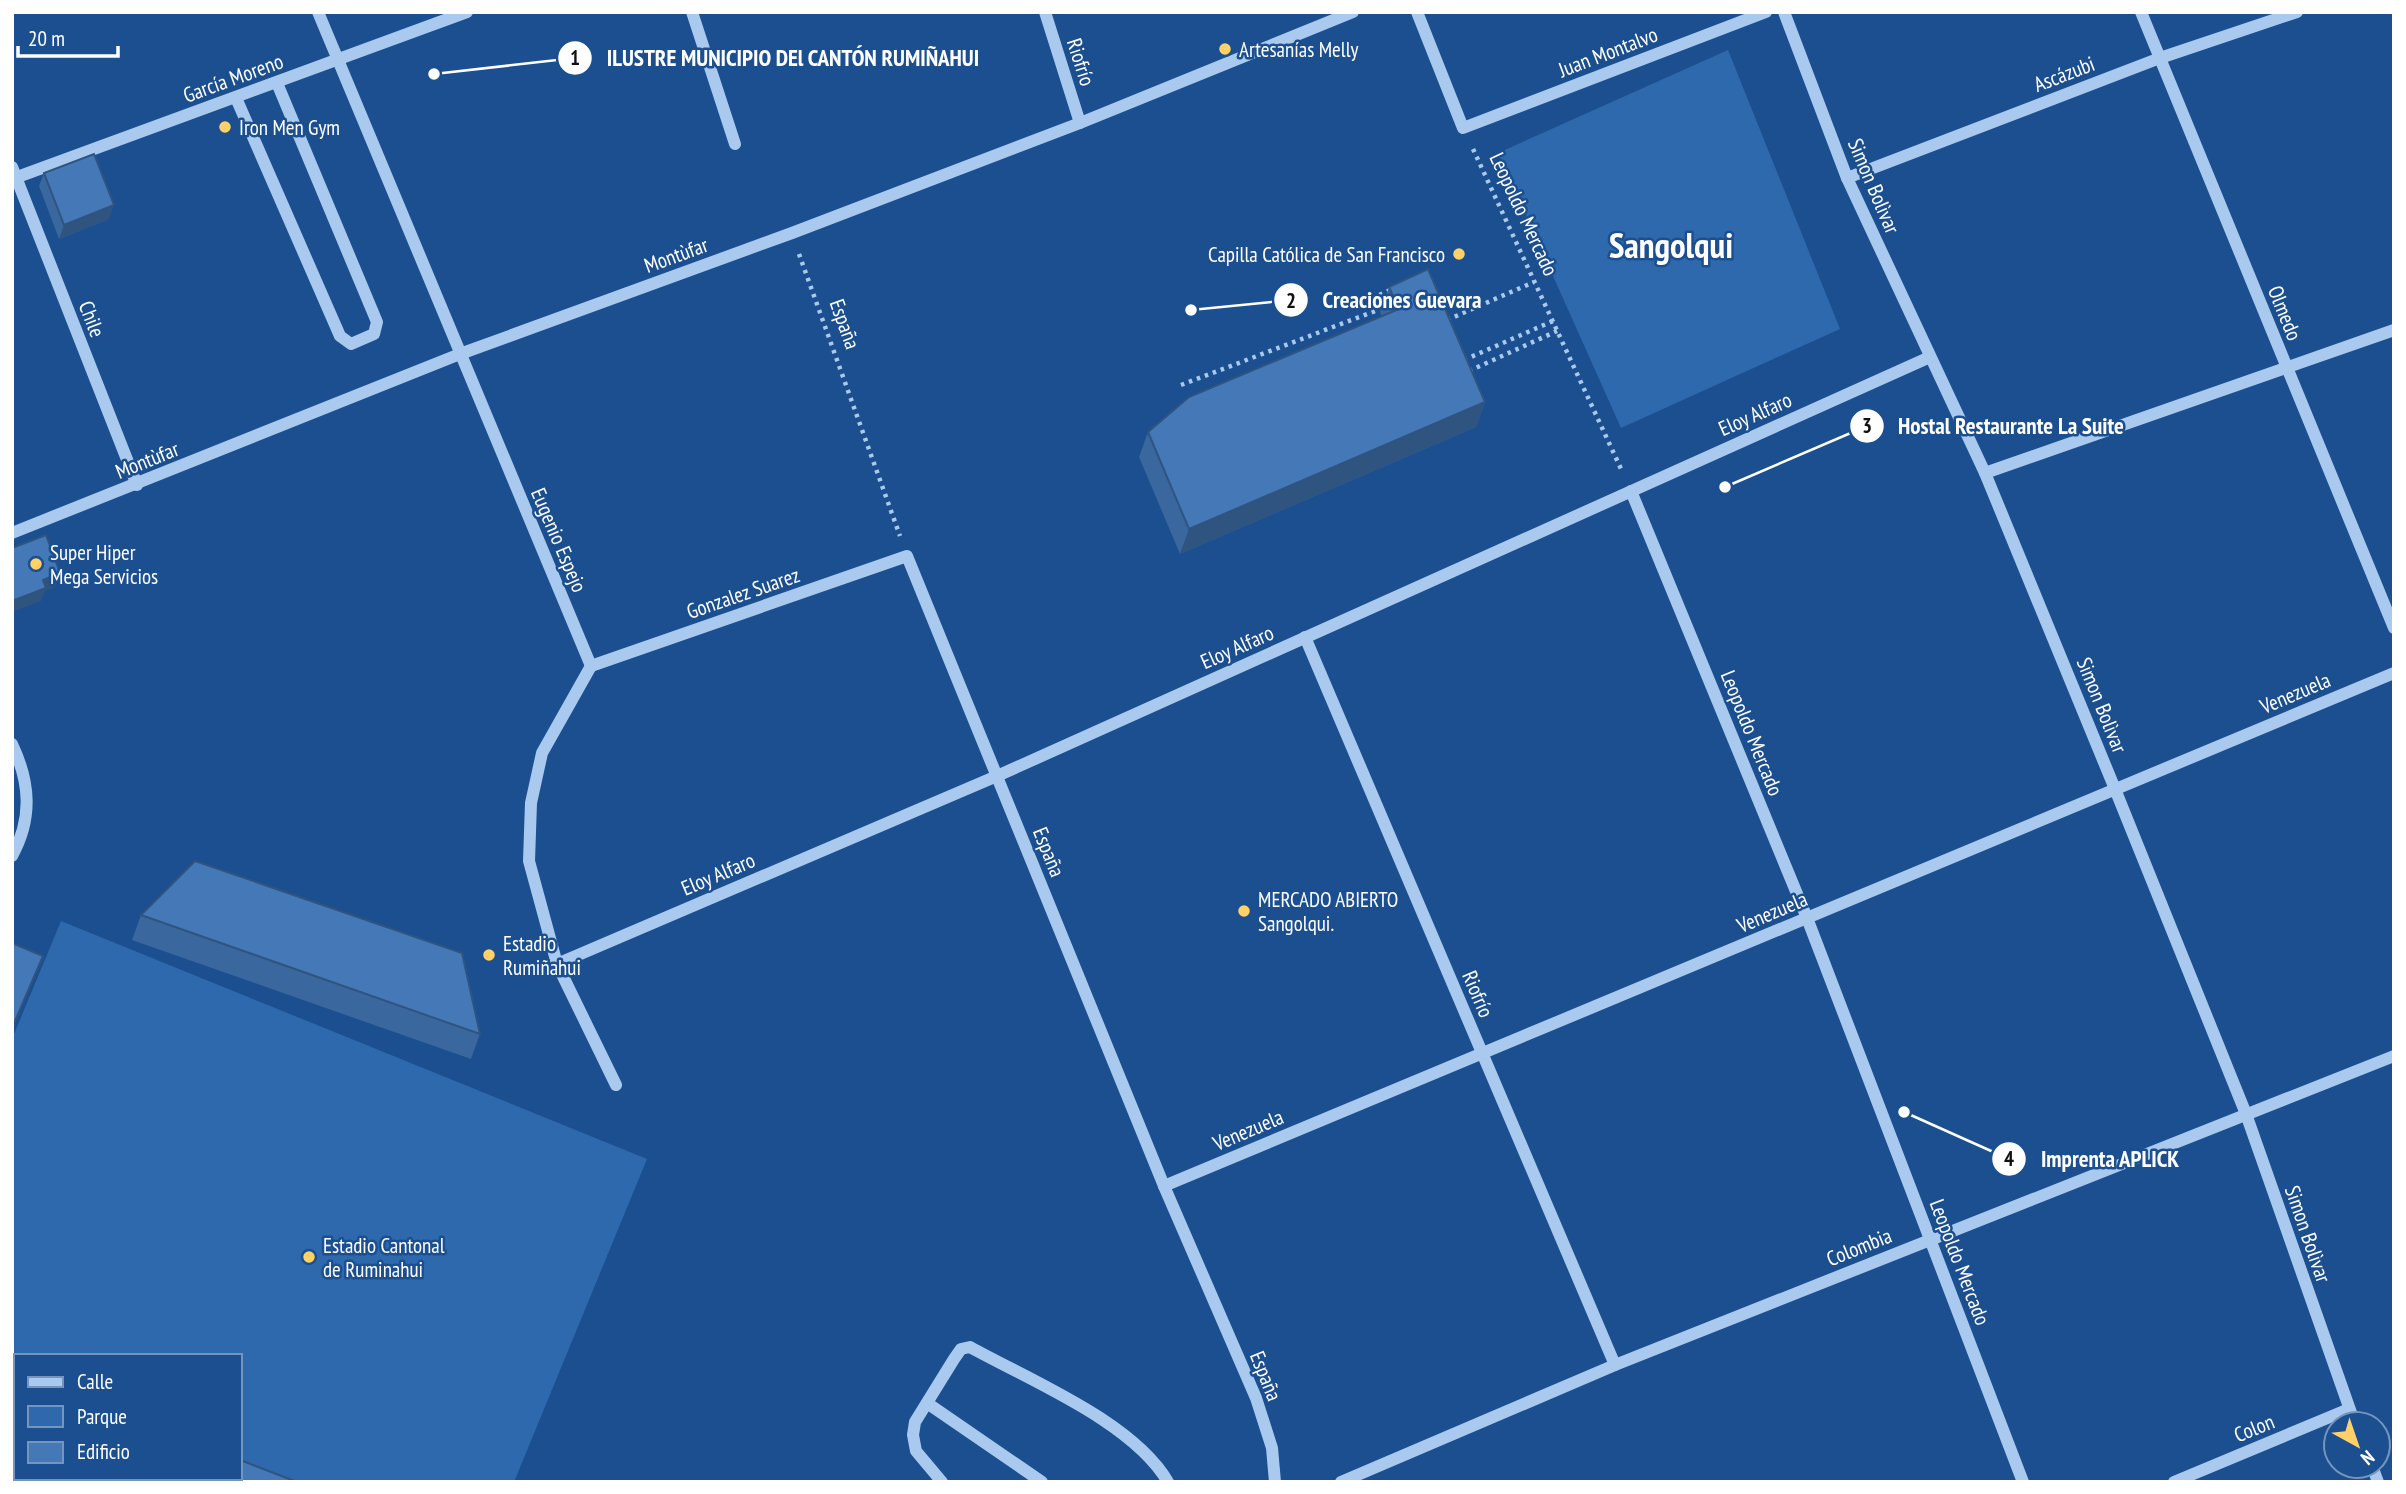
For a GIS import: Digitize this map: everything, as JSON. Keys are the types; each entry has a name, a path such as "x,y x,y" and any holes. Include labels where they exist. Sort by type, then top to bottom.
{"street":[{"name":"Eugenio Espejo","path":"318,12 590,666"},
{"name":"García Moreno","path":"14,174 236,98 467,12"},
{"path":"692,12 735,144"},
{"name":"Riofrío","path":"1045,12 1080,122"},
{"name":"Montùfar","path":"12,533 460,354 792,233 1080,122 1353,12"},
{"path":"1417,12 1463,128"},
{"name":"Juan Montalvo","path":"1463,128 1766,12"},
{"name":"Simon Bolìvar","path":"1784,12 1847,178 1985,473 2115,789 2246,1114 2349,1409"},
{"name":"Olmedo","path":"2141,12 2394,628"},
{"name":"Ascázubi","path":"1847,178 2160,58 2297,12"},
{"path":"236,98 340,336 351,344 364,341 374,334 377,323 277,83"},
{"name":"Chile","path":"14,174 137,485"},
{"path":"1985,473 2394,330"},
{"name":"Eloy Alfaro","path":"557,964 997,776 1930,357"},
{"name":"Leopoldo Mercado","path":"1631,491 1807,918 2023,1482"},
{"name":"Gonzalez Suarez","path":"590,666 908,556"},
{"name":"España","path":"908,556 1164,1186 1256,1398 1272,1448 1275,1482"},
{"name":"Riofrío","path":"1305,637 1615,1365"},
{"path":"590,666 542,753 531,803 529,862 557,964 616,1085"},
{"name":"Venezuela","path":"1164,1186 2394,673"},
{"path":"12,744 27,783 27,821 12,856"},
{"name":"Colombia","path":"1341,1482 1615,1365 2394,1056"},
{"path":"943,1482 916,1451 915,1422 961,1349 970,1347 1124,1432 1151,1457 1168,1482"},
{"path":"928,1403 1042,1482"},
{"name":"Colon","path":"2174,1482 2349,1409"}],"path":[{"name":"Leopoldo Mercado","path":"1463,128 1631,491"},
{"name":"España","path":"792,233 908,556"},
{"path":"1441,323 1534,282"},
{"path":"1181,385 1375,311 1371,299 1395,288"},
{"path":"1456,364 1553,321"},
{"path":"1461,374 1557,331"}],"green space":[{"path":"1728,50 1840,329 1621,428 1498,153"},
{"name":"Estadio Cantonal de Ruminahui","path":"61,921 647,1159 514,1482 255,1482 242,1476 242,1354 14,1354 14,1384 12,1383 12,1039"}],"building":[{"path":"94,154 114,205 64,225 44,173"},
{"path":"1428,269 1485,402 1189,529 1148,432 1189,397 1399,309 1389,287"},
{"path":"46,535 60,573 43,580 46,588 12,601 12,548"},
{"path":"195,861 462,953 480,1034 141,915"},
{"path":"12,943 43,956 12,1028"},
{"path":"12,1371 14,1436 12,1435"},
{"path":"242,1461 297,1482 69,1482 242,1480"}],"place":[{"name":"Artesanías Melly","path":"1225,49"},
{"name":"ILUSTRE MUNICIPIO DEl CANTÓN RUMIÑAHUI","path":"434,74"},
{"name":"Iron Men Gym","path":"225,127"},
{"name":"Capilla Católica de San Francisco","path":"1459,254"},
{"name":"Creaciones Guevara","path":"1191,310"},
{"name":"Hostal Restaurante La Suite","path":"1725,487"},
{"name":"Super Hiper Mega Servicios","path":"36,564"},
{"name":"MERCADO ABIERTO Sangolqui.","path":"1244,911"},
{"name":"Estadio Rumiñahui","path":"489,955"},
{"name":"Imprenta APLICK","path":"1904,1112"},
{"name":"Estadio Cantonal de Ruminahui","path":"309,1257"}],"district":[{"name":"Sangolqui","path":"1671,245"}]}
